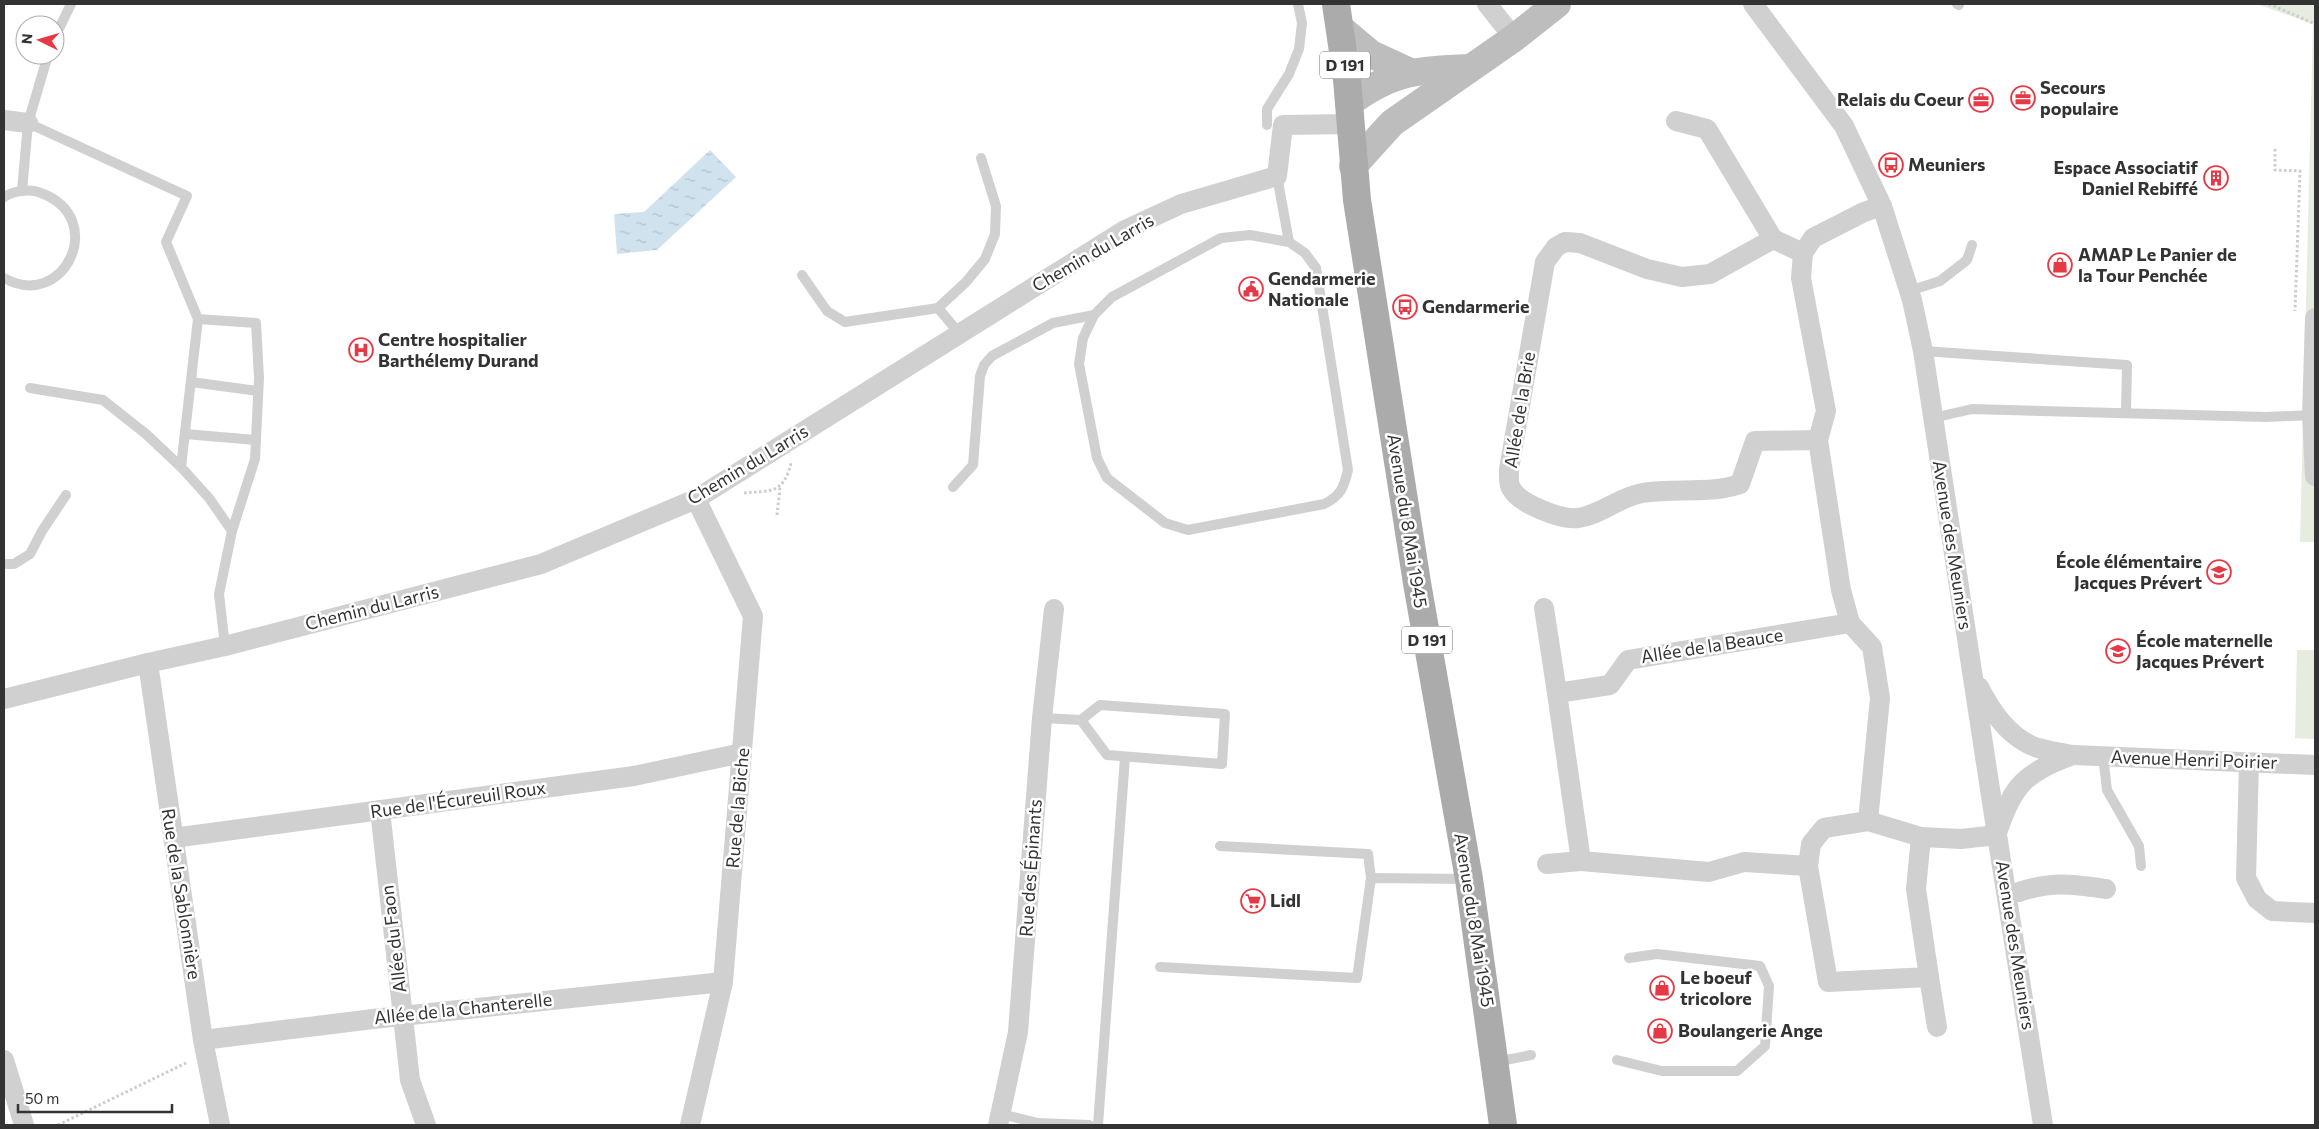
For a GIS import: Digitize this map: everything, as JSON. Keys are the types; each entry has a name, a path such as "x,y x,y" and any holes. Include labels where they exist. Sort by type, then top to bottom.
{"main road":[{"name":"Avenue du 8 Mai 1945","path":"1338,16 1353,166 1390,413 1469,879 1502,1122"}],"street":[{"path":"1487,4 1514,38"},
{"path":"1353,166 1392,123 1514,38 1556,4"},
{"name":"Avenue des Meuniers","path":"1753,4 1844,126 1882,206 1909,291 1923,350 1996,835 2044,1125"},
{"path":"1338,16 1372,54 1410,72"},
{"path":"1349,113 1379,82 1410,72 1469,68"},
{"path":"1277,176 1284,125 1349,113 1392,123"},
{"path":"4,120 28,122"},
{"path":"1676,121 1707,128 1773,239 1803,253"},
{"name":"Chemin du Larris","path":"4,699 225,646 541,564 696,499 1125,230 1181,204 1277,176"},
{"path":"1868,821 1880,698 1872,647 1850,623 1840,590 1818,440 1826,411 1801,278 1803,253 1813,238 1864,212 1882,206"},
{"name":"Allée de la Brie","path":"1773,239 1710,274 1682,277 1646,269 1580,242 1565,242 1556,247 1545,262 1509,469 1510,487 1524,503 1557,515 1577,518 1598,512 1623,499 1642,493 1724,490 1740,484 1754,441 1818,440"},
{"path":"2315,318 2312,415 2315,476"},
{"name":"Rue de la Biche","path":"690,1125 723,982 753,616 696,499"},
{"path":"1544,608 1581,861"},
{"name":"Rue des Épinants","path":"999,1120 1018,1032 1042,718 1054,609"},
{"name":"Allée de la Beauce","path":"1556,693 1610,684 1628,660 1850,623"},
{"name":"Rue de la Sablonnière","path":"148,663 204,1047 220,1125"},
{"name":"Avenue Henri Poirier","path":"1971,672 1991,709 2004,724 2036,747 2072,755 2315,765"},
{"name":"Rue de l'Écureuil Roux","path":"173,838 634,776 742,753"},
{"name":"Avenue Henri Poirier","path":"1996,835 2003,814 2021,782 2041,767 2072,755"},
{"path":"2249,763 2246,878 2257,899 2272,911 2315,913"},
{"name":"Allée du Faon","path":"380,810 410,1080 426,1125"},
{"path":"1929,977 1828,982 1808,866 1811,844 1824,828 1868,821 1921,837 1961,839 1996,835"},
{"path":"1921,837 1916,889 1937,1027"},
{"path":"1548,864 1581,861 1709,872 1744,862 1808,866"},
{"path":"2019,892 2043,884 2068,884 2106,889"},
{"name":"Allée de la Chanterelle","path":"204,1047 403,1017 723,982"},
{"path":"4,1060 24,1125"}],"lane":[{"path":"65,16 71,4"},
{"path":"1267,125 1267,109 1289,74 1299,49 1302,23 1298,4"},
{"path":"22,191 28,122 45,65"},
{"path":"28,122 187,196 166,242 198,319 181,467"},
{"path":"802,275 827,311 846,322 938,308 966,282 985,259 995,234 996,206 981,158"},
{"path":"1277,176 1289,242"},
{"path":"4,198 22,191 37,191 52,197 64,207 72,220 76,235 74,251 67,265 62,271 42,284 27,286 12,283 4,278"},
{"path":"1250,234 1289,242 1305,253 1316,268 1348,470 1344,488 1337,498 1324,504 1188,530 1165,523 1108,478 1097,458 1079,364 1083,338 1094,315 1112,297 1221,238 1250,234"},
{"path":"1909,291 1940,281 1967,260 1972,245"},
{"path":"938,308 959,333"},
{"path":"953,487 972,465 980,376 984,365 992,356 1053,323 1094,315"},
{"path":"198,319 256,323 258,391 255,459 232,530 219,594 225,646"},
{"path":"1923,350 2127,365 2126,413"},
{"path":"190,382 258,391"},
{"path":"30,388 103,400 146,434 181,467 209,498 232,530"},
{"path":"1933,418 1972,409 2266,417 2312,415"},
{"path":"185,434 256,440"},
{"path":"4,564 14,564 30,554 42,531 66,494"},
{"path":"1042,718 1081,720 1100,705 1225,714 1222,764 1107,755 1081,720"},
{"path":"2103,756 2107,790 2139,846 2141,866"},
{"path":"1098,1125 1125,757"},
{"path":"1160,967 1357,978 1370,878 1368,854 1220,846"},
{"path":"1370,878 1469,879"},
{"path":"1617,1060 1662,1071 1737,1071 1765,1046 1769,986 1760,966 1657,954 1628,958"},
{"path":"1495,1062 1531,1054"},
{"path":"999,1120 1089,1125"}],"path":[{"path":"2269,4 2315,24"},
{"path":"2275,149 2275,170 2300,171 2295,318"},
{"path":"777,515 780,487"},
{"path":"58,1125 204,1047"}],"shaded area":[{"path":"2257,4 2315,4 2315,542 2300,542 2313,24"},
{"path":"2297,650 2315,650 2315,739 2295,738"}],"water":[{"path":"710,150 736,177 657,250 617,254 614,214 644,212"}],"place":[{"name":"Secours populaire","path":"2023,98"},
{"name":"Relais du Coeur","path":"1981,100"},
{"name":"Meuniers","path":"1891,165"},
{"name":"Espace Associatif Daniel Rebiffé","path":"2216,178"},
{"name":"AMAP Le Panier de la Tour Penchée","path":"2060,265"},
{"name":"Gendarmerie Nationale","path":"1251,289"},
{"name":"Gendarmerie","path":"1405,307"},
{"name":"Centre hospitalier Barthélemy Durand","path":"361,350"},
{"name":"École élémentaire Jacques Prévert","path":"2219,572"},
{"name":"École maternelle Jacques Prévert","path":"2118,651"},
{"name":"Lidl","path":"1253,901"},
{"name":"Le boeuf tricolore","path":"1662,988"},
{"name":"Boulangerie Ange","path":"1660,1031"}]}
